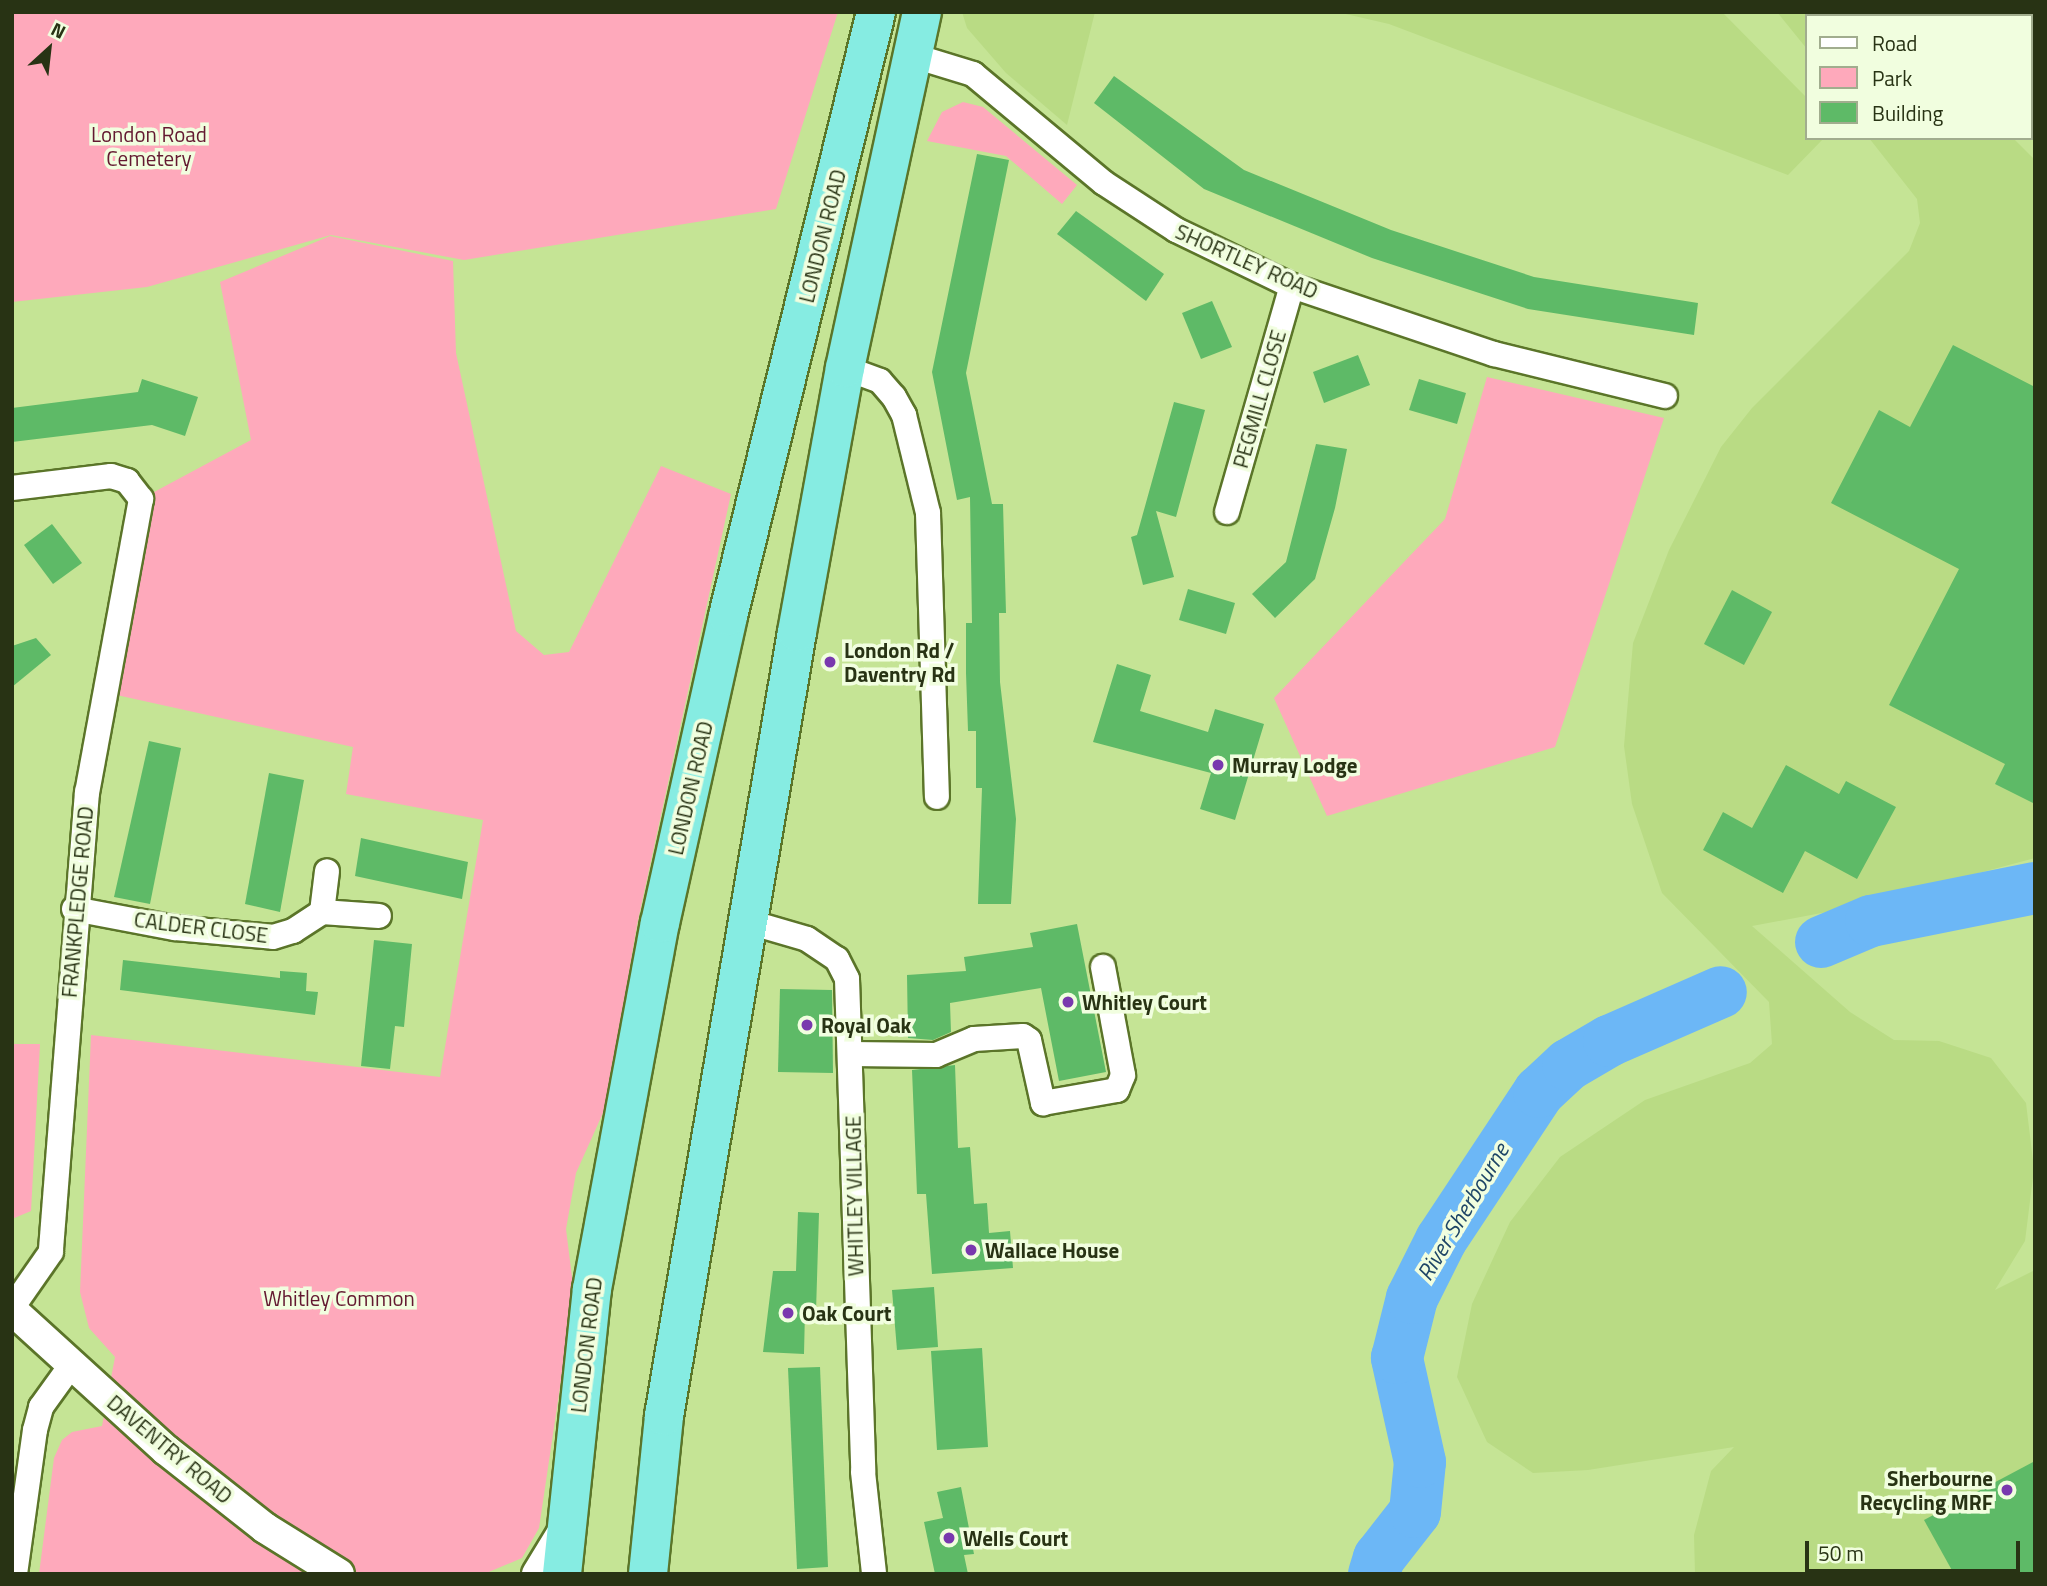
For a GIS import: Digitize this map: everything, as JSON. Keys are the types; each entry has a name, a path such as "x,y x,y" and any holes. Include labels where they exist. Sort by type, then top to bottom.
{"highway":[{"name":"LONDON ROAD","path":"562,1574 563,1528 592,1289 660,923 728,616 876,12"},
{"path":"648,1574 664,1416 845,368 922,12"},
{"path":"664,1416 674,1574"}],"street":[{"name":"SHORTLEY ROAD","path":"912,55 973,74 1104,183 1176,230 1292,286 1494,354 1665,396"},
{"name":"PEGMILL CLOSE","path":"1227,512 1292,286"},
{"path":"845,368 880,382 894,397 904,415 928,513 937,797"},
{"name":"FRANKPLEDGE ROAD","path":"12,488 111,476 137,488 141,499 87,792 74,909 51,1252 12,1309"},
{"path":"327,871 322,912 379,916"},
{"name":"CALDER CLOSE","path":"74,909 175,928 273,937 293,931 322,912"},
{"name":"WHITLEY VILLAGE","path":"750,922 807,939 837,959 847,979 863,1472 874,1574"},
{"path":"851,1054 936,1055 974,1039 1023,1036 1029,1040 1043,1102 1117,1090 1123,1074 1103,967"},
{"name":"DAVENTRY ROAD","path":"12,1309 177,1459 265,1528 339,1574"},
{"path":"15,1574 35,1430 41,1407 72,1364"},
{"path":"537,1574 563,1528"}],"shaded area":[{"path":"962,12 1095,12 1067,125 1006,73 967,28"},
{"path":"1337,12 1722,12 1806,97 1806,140 1822,140 1788,175 1389,24"},
{"path":"1777,12 1875,14 1806,14 1806,48"},
{"path":"1871,140 2015,140 2035,160 2035,858 1848,908 1752,926 1850,1012 1894,1040 1939,1041 1991,1058 2026,1103 2034,1169 2025,1241 1995,1290 2035,1270 2035,1574 1695,1574 1694,1535 1711,1471 1734,1447 1588,1470 1533,1473 1487,1442 1457,1377 1472,1304 1510,1222 1560,1157 1645,1100 1750,1063 1772,1044 1769,1002 1662,893 1632,804 1624,746 1633,643 1669,550 1721,447 1752,408 1909,251 1920,223 1917,199"}],"green space":[{"name":"London Road Cemetery","path":"12,12 838,12 776,209 464,260 331,235 147,287 12,302"},
{"path":"963,102 983,107 1077,185 1062,204 1006,156 927,141 942,112"},
{"name":"Whitley Common","path":"330,236 453,261 456,353 516,631 544,655 569,652 661,466 731,494 637,925 607,1104 576,1173 566,1229 574,1293 539,1528 522,1558 484,1574 39,1574 54,1458 62,1440 72,1432 102,1426 115,1357 89,1328 80,1292 91,1035 440,1077 483,820 346,794 353,747 103,692 141,499 251,440 220,282"},
{"path":"1487,377 1664,418 1555,747 1327,816 1274,698 1445,519"},
{"path":"12,1044 40,1044 31,1211 12,1219"}],"building":[{"path":"1114,76 1244,170 1391,230 1534,277 1698,303 1694,335 1528,309 1372,258 1204,189 1094,103"},
{"path":"977,154 1009,160 966,373 992,504 1003,504 1006,613 999,613 1000,682 1016,819 1011,904 978,904 982,788 976,788 976,731 968,731 966,673 966,623 972,623 970,497 957,500 932,372"},
{"path":"1076,211 1164,274 1146,301 1057,234"},
{"path":"1212,301 1232,347 1201,359 1182,313"},
{"path":"1953,345 2035,387 2035,804 1995,784 2005,764 1889,705 1959,569 1831,503 1879,410 1910,427"},
{"path":"1358,355 1370,385 1324,403 1313,372"},
{"path":"142,379 198,397 185,436 152,425 12,442 12,408 138,392"},
{"path":"1419,379 1466,393 1457,424 1409,410"},
{"path":"1174,402 1205,410 1176,517 1156,511 1174,577 1143,585 1131,537 1137,535"},
{"path":"1316,444 1347,449 1335,508 1315,579 1275,618 1252,594 1286,562"},
{"path":"52,524 82,563 53,584 24,545"},
{"path":"1188,589 1235,603 1226,634 1179,620"},
{"path":"1732,590 1772,612 1744,665 1704,644"},
{"path":"36,638 51,655 12,687 12,646"},
{"name":"Murray Lodge","path":"1117,664 1151,675 1140,711 1208,732 1215,709 1264,724 1235,820 1200,809 1211,773 1093,742"},
{"path":"149,741 181,748 150,904 114,897"},
{"path":"1786,765 1839,794 1846,781 1896,807 1857,879 1805,851 1783,893 1703,850 1723,812 1752,828"},
{"path":"269,773 304,780 280,912 245,904"},
{"path":"361,838 468,862 462,899 355,876"},
{"path":"1077,924 1106,1072 1059,1081 1041,988 950,1003 951,1032 933,1040 908,1038 907,975 966,971 964,957 1033,947 1030,933"},
{"path":"374,940 412,944 404,1027 395,1026 390,1069 361,1066"},
{"path":"123,960 280,978 280,971 307,973 306,991 318,992 315,1015 120,990"},
{"name":"Royal Oak","path":"780,989 832,990 833,1073 778,1072"},
{"path":"955,1065 958,1148 970,1147 974,1204 987,1203 989,1233 1010,1231 1013,1268 932,1274 926,1194 917,1194 912,1070"},
{"name":"Oak Court","path":"798,1212 819,1213 816,1312 805,1311 804,1354 763,1352 773,1271 796,1271"},
{"path":"934,1287 938,1347 897,1350 892,1290"},
{"path":"982,1348 988,1447 937,1450 931,1351"},
{"path":"820,1367 828,1567 797,1569 788,1368"},
{"name":"Sherbourne Recycling MRF","path":"2035,1461 2035,1574 1954,1574 1924,1520"},
{"name":"Wells Court","path":"961,1487 974,1554 964,1555 968,1574 935,1574 924,1522 943,1518 937,1492"}],"waterway":[{"name":"River Sherbourne","path":"1821,942 1871,921 2035,888"},
{"name":"River Sherbourne","path":"1374,1574 1379,1558 1415,1512 1420,1462 1397,1358 1412,1298 1441,1240 1539,1092 1568,1065 1609,1041 1721,992"}],"place":[{"name":"London Rd / Daventry Rd","path":"830,662"},
{"name":"Murray Lodge","path":"1218,765"},
{"name":"Whitley Court","path":"1068,1002"},
{"name":"Royal Oak","path":"807,1025"},
{"name":"Wallace House","path":"971,1250"},
{"name":"Oak Court","path":"788,1313"},
{"name":"Sherbourne Recycling MRF","path":"2007,1490"},
{"name":"Wells Court","path":"949,1538"}]}
